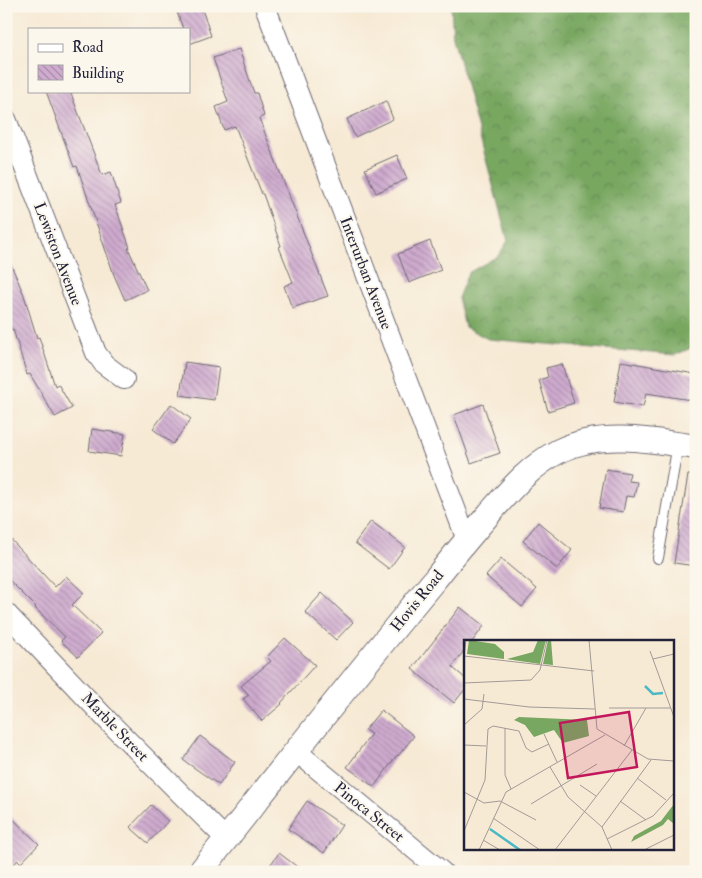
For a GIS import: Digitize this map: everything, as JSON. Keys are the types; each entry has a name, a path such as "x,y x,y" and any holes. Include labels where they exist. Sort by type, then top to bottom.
{"street":[{"name":"Interurban Avenue","path":"265,6 467,540"},
{"name":"Lewiston Avenue","path":"6,119 96,352 104,364 124,379"},
{"name":"Hovis Road","path":"200,872 467,540 515,485 538,464 559,451 582,443 611,439 687,446"},
{"name":"Marble Street","path":"6,613 226,839"},
{"name":"Pinoca Street","path":"296,751 442,872"}],"lane":[{"path":"658,558 687,446"}],"green space":[{"path":"451,6 696,6 696,319 691,348 675,355 488,339 465,327 458,298 468,273 498,256 508,241 453,37"}],"building":[{"path":"175,6 201,6 211,36 190,44 190,28 183,28"},
{"path":"239,49 264,116 259,118 328,296 292,308 284,286 293,282 279,247 281,246 263,194 235,126 224,130 216,107 228,102 213,58"},
{"path":"46,92 70,92 102,175 111,172 121,203 115,205 130,248 128,248 147,290 125,300 114,275 77,166 74,167"},
{"path":"386,101 393,119 355,137 347,119"},
{"path":"397,155 407,179 376,193 365,169"},
{"path":"430,241 441,270 409,283 398,254"},
{"path":"6,253 24,295 37,338 39,337 55,386 58,384 72,408 55,417 30,374 27,375 13,329 11,330 6,315"},
{"path":"621,361 695,374 691,400 646,393 643,407 614,402"},
{"path":"185,362 219,367 214,400 180,395"},
{"path":"562,364 574,403 548,411 539,380 548,377 546,368"},
{"path":"171,404 191,419 173,444 153,429"},
{"path":"483,404 500,453 471,463 454,415"},
{"path":"92,429 125,434 121,456 89,451"},
{"path":"606,469 630,473 628,481 637,482 634,497 626,496 623,512 599,508"},
{"path":"688,475 696,475 696,566 674,563"},
{"path":"371,521 405,547 389,569 355,543"},
{"path":"538,522 572,550 557,569 523,541"},
{"path":"6,534 55,587 66,576 84,593 72,605 101,633 78,657 61,641 65,637 6,577"},
{"path":"501,559 537,589 522,607 486,576"},
{"path":"322,593 353,622 336,640 305,612"},
{"path":"460,607 484,626 474,640 464,640 464,651 452,667 464,677 464,690 454,703 412,669"},
{"path":"285,638 315,665 282,704 262,721 243,699 249,695 241,686 271,661 267,657"},
{"path":"381,710 414,736 397,755 374,787 347,767 371,734 365,730"},
{"path":"200,736 235,762 219,785 183,760"},
{"path":"307,801 342,825 324,853 288,829"},
{"path":"151,805 168,821 148,843 130,827"},
{"path":"6,812 39,844 21,863 18,860 7,872"},
{"path":"279,853 304,872 265,872"}]}
